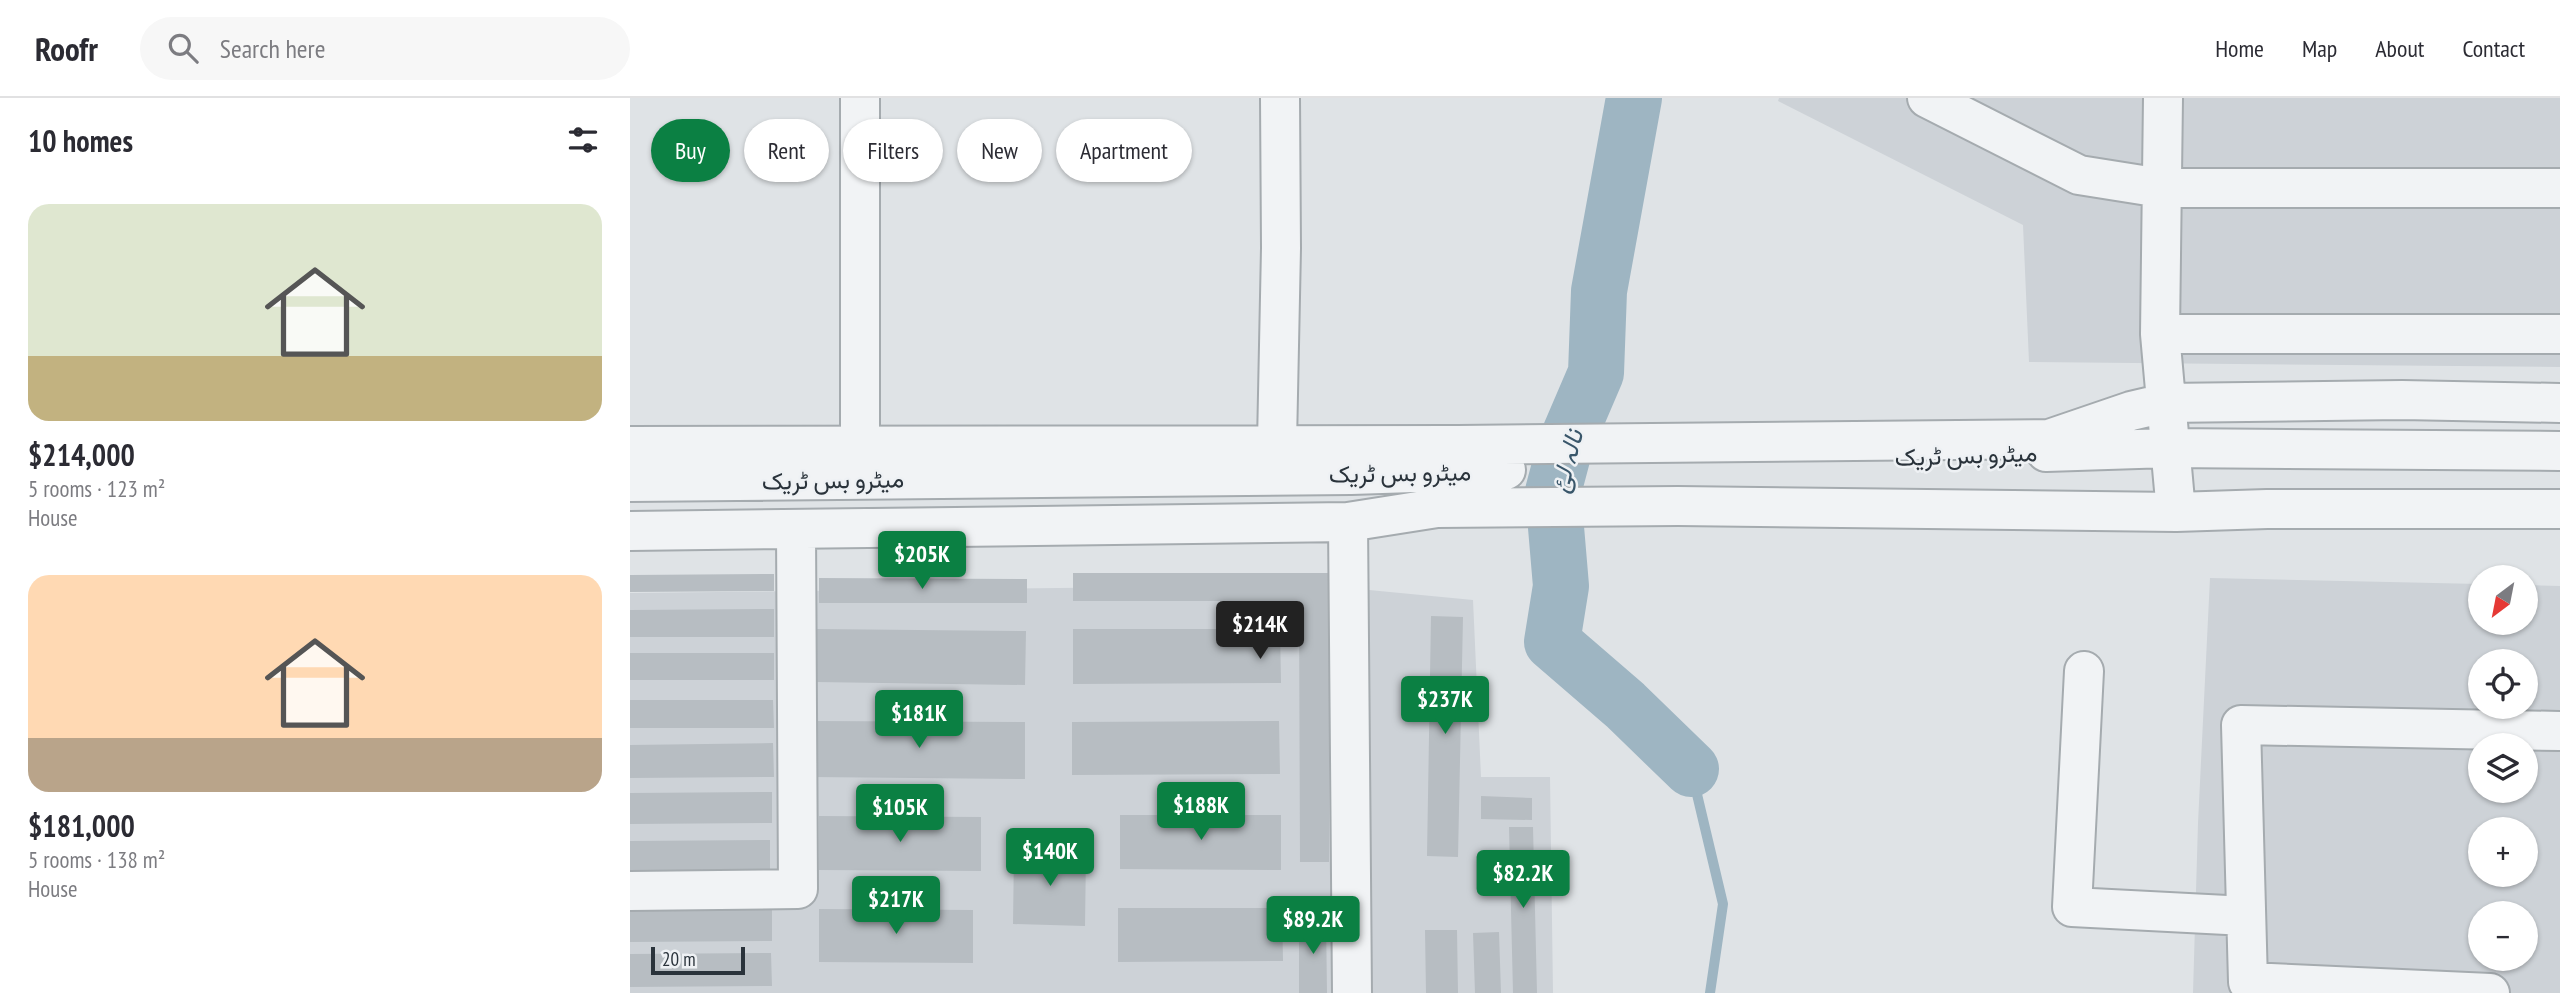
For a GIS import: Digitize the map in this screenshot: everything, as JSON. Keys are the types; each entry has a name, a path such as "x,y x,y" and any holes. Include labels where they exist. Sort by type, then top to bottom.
{"street":[{"path":"860,98 860,444"},
{"path":"1276,443 1281,248 1280,98"},
{"path":"1927,98 2079,175 2161,188 2560,188"},
{"path":"2163,98 2160,334 2176,512"},
{"path":"2160,334 2560,334"},
{"path":"630,531 1348,522 1445,475 1720,443 2049,439 2131,411 2165,403 2402,400 2560,403"},
{"path":"630,446 1276,443 1445,475 1678,506 2176,512 2267,509 2560,509"},
{"name":"میٹرو بس ٹریک","path":"630,482 1445,475 1687,463 2169,448 2560,451"},
{"path":"1348,522 1352,993"},
{"path":"630,891 798,890 796,530"},
{"path":"2084,671 2072,907 2246,916"},
{"path":"2490,993 2248,982 2241,725 2560,732"}],"shaded area":[{"path":"1779,98 2560,98 2560,367 2029,362 2023,225 1778,101"},
{"path":"2210,578 2468,584 2468,635 2538,635 2538,585 2560,586 2560,993 2193,993"},
{"path":"1317,585 1473,600 1481,777 1550,777 1553,993 630,993 630,593"}],"building":[{"path":"1073,573 1329,573 1329,862 1300,862 1299,601 1073,601"},
{"path":"774,574 774,591 630,592 630,575"},
{"path":"819,578 1027,579 1027,603 819,603"},
{"path":"774,609 774,637 630,637 630,610"},
{"path":"1431,616 1463,617 1458,857 1427,856"},
{"path":"816,629 1026,631 1025,685 816,682"},
{"path":"1073,629 1280,629 1281,683 1073,684"},
{"path":"630,653 774,653 774,680 630,680"},
{"path":"630,700 773,700 774,728 630,728"},
{"path":"813,721 1025,722 1025,779 812,777"},
{"path":"1279,721 1280,774 1072,775 1072,722"},
{"path":"773,743 774,777 630,778 630,745"},
{"path":"772,792 772,823 630,824 630,793"},
{"path":"1481,796 1532,798 1532,820 1481,819"},
{"path":"1120,815 1281,815 1281,870 1120,869"},
{"path":"819,816 981,817 981,871 819,870"},
{"path":"1509,827 1533,827 1537,993 1513,993"},
{"path":"770,840 770,871 630,873 630,841"},
{"path":"1014,851 1086,852 1085,926 1013,924"},
{"path":"1118,908 1282,908 1283,961 1118,962"},
{"path":"772,909 772,941 630,942 630,910"},
{"path":"819,909 973,910 973,963 819,962"},
{"path":"1299,919 1326,919 1327,993 1299,993"},
{"path":"1425,930 1457,930 1458,993 1426,993"},
{"path":"1499,932 1501,993 1475,993 1473,933"},
{"path":"771,953 772,986 630,987 630,954"}],"waterway":[{"name":"نالہ لئ","path":"1634,98 1599,291 1596,373 1566,443 1553,492 1561,586 1552,642 1625,705 1691,769"},
{"path":"1691,769 1723,904 1710,993"}]}
